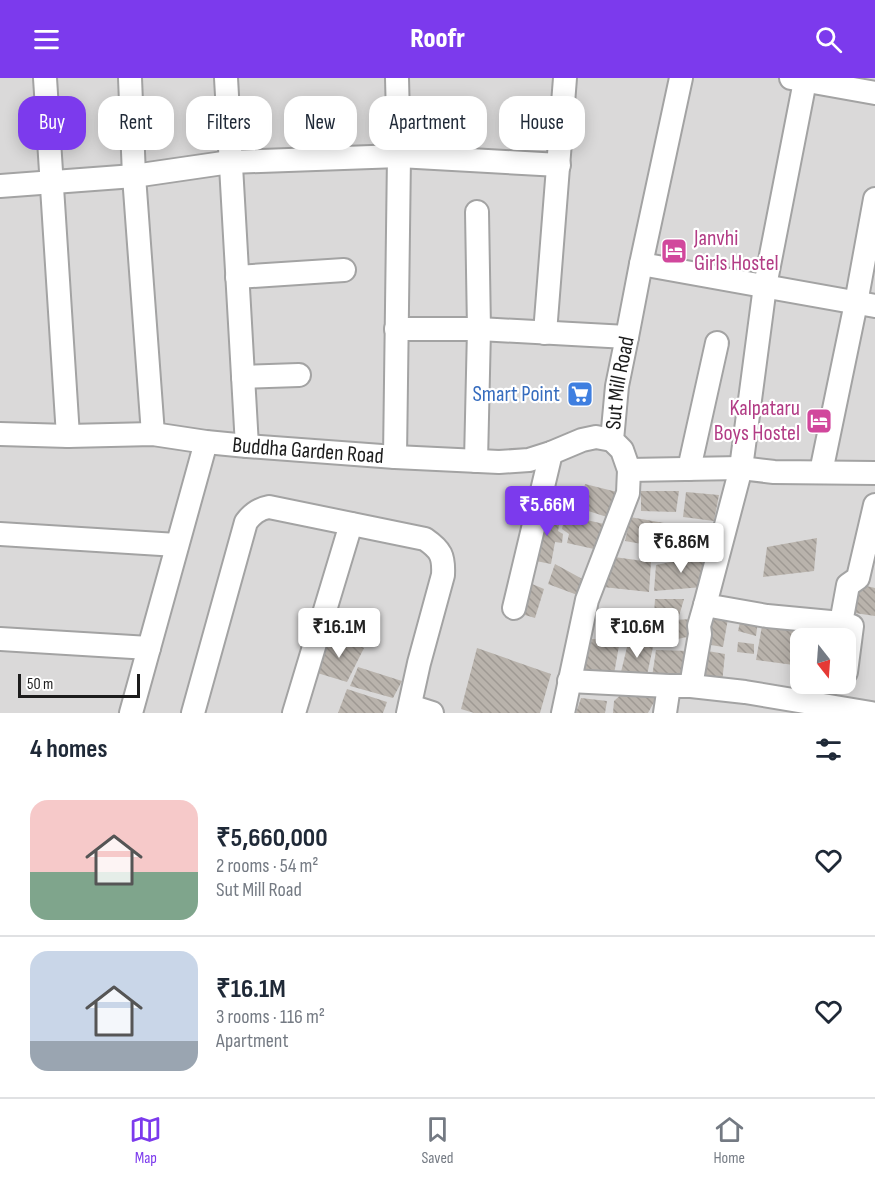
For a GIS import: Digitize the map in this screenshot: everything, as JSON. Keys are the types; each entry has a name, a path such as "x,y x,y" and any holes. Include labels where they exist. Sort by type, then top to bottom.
{"street":[{"path":"45,78 68,436"},
{"path":"130,78 134,176 153,434"},
{"path":"226,78 247,446"},
{"path":"395,457 399,156 397,78"},
{"path":"545,333 565,78"},
{"name":"Sut Mill Road","path":"629,470 622,450 612,440 618,386 640,264 681,78"},
{"path":"665,713 680,686 700,634 699,626 741,468 765,286 798,80 868,87"},
{"path":"0,186 134,176 231,162 399,156 559,165"},
{"path":"821,472 865,305 875,199"},
{"path":"476,461 479,329 477,212"},
{"path":"640,264 865,305"},
{"path":"237,276 344,270"},
{"path":"396,329 479,329 627,337"},
{"path":"689,469 717,344"},
{"path":"243,377 299,375"},
{"name":"Buddha Garden Road","path":"0,434 68,436 153,434 247,446 499,462 529,460 596,437 612,440"},
{"path":"131,713 206,442"},
{"path":"514,608 551,453"},
{"path":"563,713 586,600 628,493 629,470 741,468 774,472 875,473"},
{"path":"841,623 848,585 858,578 875,505"},
{"path":"193,713 246,522 253,513 269,507 425,539 441,553 443,575 409,710 432,713"},
{"path":"294,713 351,524"},
{"path":"0,534 177,545"},
{"path":"705,605 767,616 841,623 852,626 852,628"},
{"path":"0,639 149,648"},
{"path":"569,681 680,686 744,703 871,713"},
{"path":"841,711 843,694"}],"shaded area":[{"path":"0,78 875,78 875,468 685,482 875,477 875,713 0,713"}],"building":[{"path":"585,484 617,492 610,518 579,508"},
{"path":"641,491 679,491 676,512 641,511"},
{"path":"686,492 719,495 714,521 683,517"},
{"path":"541,510 561,515 558,531 563,534 562,543 555,542 551,564 531,560"},
{"path":"565,515 604,524 594,549 567,543 569,534 562,529"},
{"path":"630,517 664,523 659,547 625,541"},
{"path":"675,524 706,530 702,547 669,542"},
{"path":"817,538 814,571 763,577 767,547"},
{"path":"706,555 703,587 654,591 656,565"},
{"path":"614,557 651,562 649,592 603,587"},
{"path":"555,564 586,581 580,596 548,584"},
{"path":"525,581 544,589 535,618 515,612"},
{"path":"858,584 875,588 875,616 848,612"},
{"path":"655,599 684,599 679,616 654,614"},
{"path":"710,611 729,613 723,647 705,644"},
{"path":"741,618 758,621 756,636 738,631"},
{"path":"693,619 692,636 663,642 663,631 652,628 651,621"},
{"path":"763,620 809,624 808,628 790,628 790,665 756,660"},
{"path":"333,634 364,648 347,682 314,672"},
{"path":"592,639 620,640 614,674 584,671"},
{"path":"738,642 754,644 754,654 737,652"},
{"path":"628,643 653,647 647,675 621,672"},
{"path":"477,648 551,674 540,713 474,713 461,709"},
{"path":"656,650 691,651 687,673 652,677"},
{"path":"702,650 725,654 722,683 698,680"},
{"path":"358,667 402,681 393,698 350,686"},
{"path":"628,688 659,693 648,713 613,713 614,701"},
{"path":"347,689 387,702 383,713 338,713"},
{"path":"806,694 837,694 836,701 805,698"},
{"path":"581,698 607,701 605,713 576,713"}],"place":[{"name":"Janvhi Girls Hostel","path":"674,251"},
{"name":"Smart Point","path":"580,394"},
{"name":"Kalpataru Boys Hostel","path":"819,421"}]}
